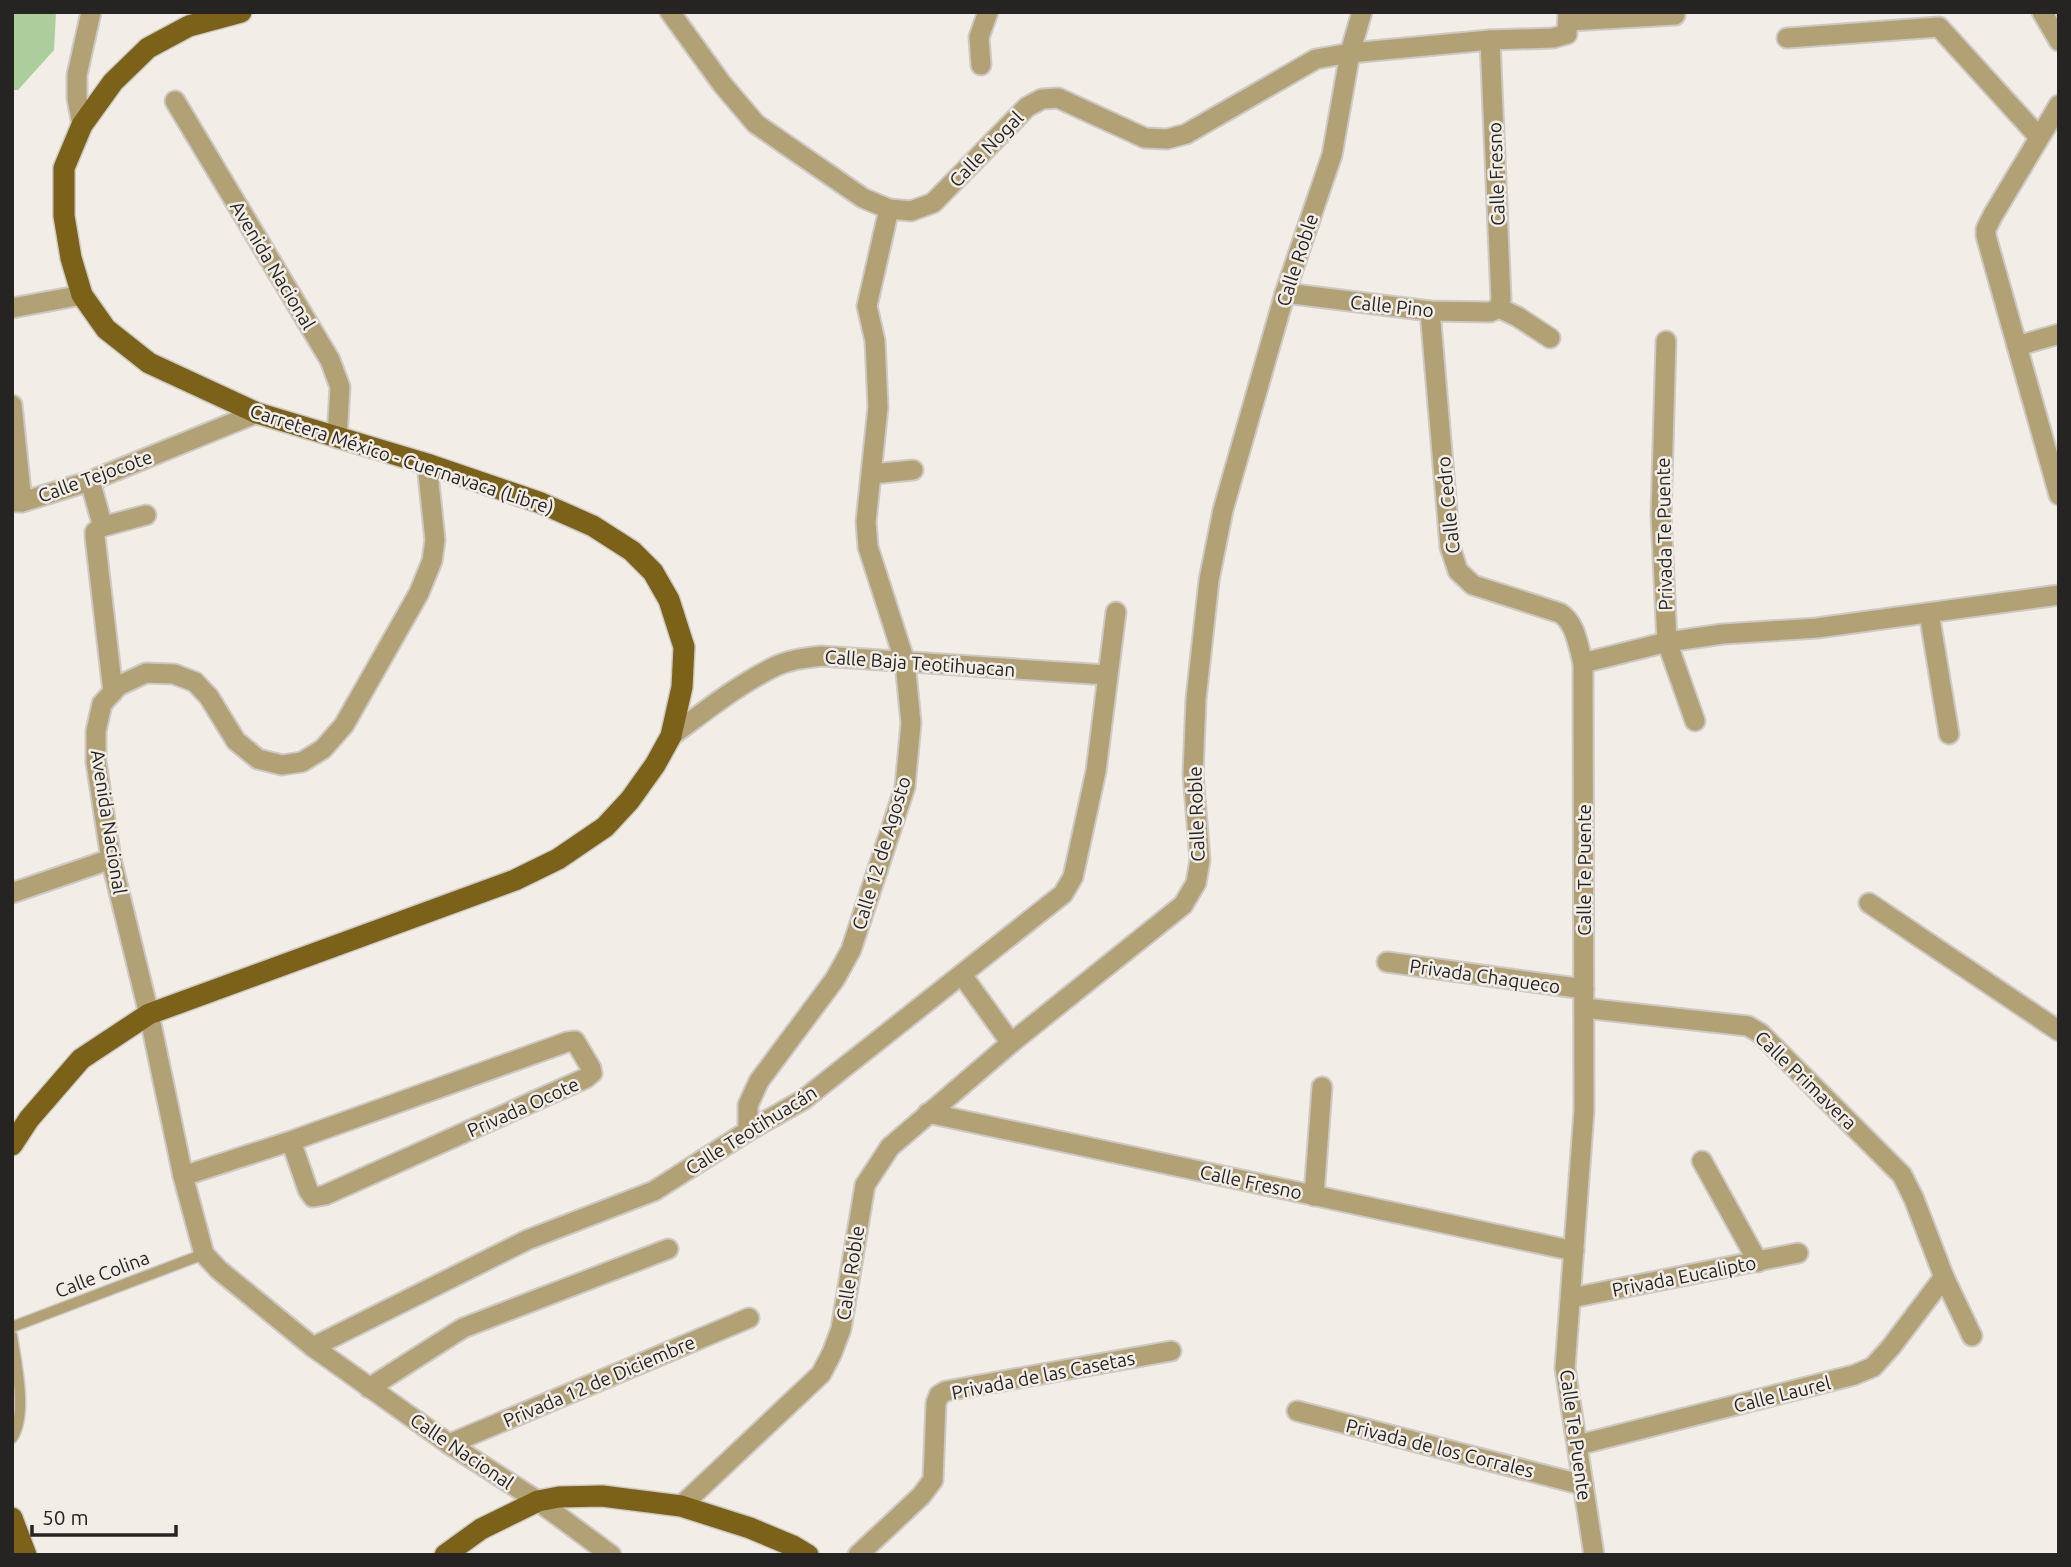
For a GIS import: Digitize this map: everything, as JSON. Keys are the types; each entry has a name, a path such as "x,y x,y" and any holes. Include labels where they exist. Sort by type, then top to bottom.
{"main road":[{"name":"Carretera México - Cuernavaca (Libre)","path":"12,1144 29,1119 81,1059 149,1014 515,880 558,859 605,827 630,800 655,765 671,736 682,687 684,647 669,600 653,572 632,551 593,526 541,503 427,464 257,413 149,363 106,329 82,295 71,258 64,216 64,168 82,125 113,82 148,48 189,26 241,12"},
{"path":"445,1555 481,1528 538,1501 559,1497 602,1496 681,1506 750,1528 808,1555"},
{"path":"12,1518 26,1555"}],"street":[{"path":"82,125 77,98 77,75 91,12"},
{"name":"Calle Nogal","path":"670,12 722,84 756,124 863,198 889,209 911,211 933,203 1027,107 1042,99 1058,99 1144,138 1167,139 1186,134 1316,59 1350,52 1490,40 1553,38 1568,23 1675,15"},
{"path":"981,65 979,37 988,12"},
{"name":"Calle Roble","path":"681,1506 821,1374 841,1329 865,1185 890,1147 1011,1043 1183,905 1196,883 1200,860 1193,774 1196,699 1209,580 1223,510 1285,293 1332,155 1350,52 1362,12"},
{"path":"2042,12 2059,41"},
{"path":"1787,38 1939,27 2039,137"},
{"name":"Calle Fresno","path":"1490,40 1500,308"},
{"name":"Avenida Nacional","path":"175,101 336,374 340,387 337,438"},
{"path":"2057,486 1987,243 1986,229 2059,105"},
{"name":"Calle 12 de Agosto","path":"748,1130 748,1105 759,1081 835,979 851,950 905,787 911,723 905,662 868,547 866,522 878,407 875,341 867,306 889,209"},
{"name":"Calle Pino","path":"1285,293 1430,311 1490,312 1500,308"},
{"path":"12,308 82,295"},
{"path":"1500,308 1550,338"},
{"name":"Calle Cedro","path":"1430,311 1450,547 1458,571 1473,586 1566,617 1571,623 1583,663"},
{"path":"2017,346 2059,334"},
{"name":"Privada Te Puente","path":"1666,341 1661,515 1667,642 1695,721"},
{"name":"Calle Tejocote","path":"12,405 17,502 90,481 257,413"},
{"path":"113,692 118,686 146,673 174,674 195,682 209,697 236,741 258,759 282,765 302,762 323,749 344,725 419,593 432,561 435,540 427,464"},
{"path":"872,474 913,470"},
{"path":"90,481 101,527"},
{"path":"113,692 95,532 101,527 146,515"},
{"path":"1583,663 1667,642 1723,634 1817,628 2059,594"},
{"name":"Calle Teotihuacán","path":"313,1347 527,1240 654,1191 748,1130 803,1100 1063,894 1073,877 1096,771 1116,612"},
{"path":"1929,613 1948,734"},
{"name":"Calle Baja Teotihuacan","path":"671,736 731,692 774,667 798,659 821,656 1107,675"},
{"name":"Calle Te Puente","path":"1583,663 1584,1111 1565,1368 1594,1555"},
{"name":"Avenida Nacional","path":"113,692 102,704 96,731 96,761 111,859 149,1014 183,1176 204,1254"},
{"path":"12,892 111,859"},
{"path":"1869,903 2059,1031"},
{"name":"Privada Chaqueco","path":"1387,962 1584,998"},
{"path":"962,975 1011,1043"},
{"name":"Calle Primavera","path":"1584,998 1754,1028 1902,1175 1944,1277 1972,1336"},
{"name":"Privada Ocote","path":"183,1176 291,1141 567,1042 575,1041 591,1068 592,1073 586,1078 325,1195 313,1196 308,1191 291,1141"},
{"path":"1314,1196 1322,1087"},
{"name":"Calle Fresno","path":"928,1113 1574,1251"},
{"path":"1702,1161 1758,1262"},
{"path":"369,1388 463,1328 668,1249"},
{"name":"Privada Eucalipto","path":"1571,1298 1798,1253"},
{"path":"204,1254 219,1270 313,1347"},
{"name":"Calle Laurel","path":"1578,1445 1854,1376 1873,1367 1944,1277"},
{"name":"Privada 12 de Diciembre","path":"449,1444 749,1318"},
{"name":"Calle Nacional","path":"313,1347 449,1444 538,1501 611,1555"},
{"name":"Privada de las Casetas","path":"858,1555 921,1496 933,1480 936,1403 939,1395 946,1391 1171,1351"},
{"name":"Privada de los Corrales","path":"1297,1411 1583,1485"}],"lane":[{"name":"Calle Colina","path":"12,1326 204,1254"},
{"path":"12,1336 15,1386 21,1404 12,1438"}],"green space":[{"path":"12,12 56,12 54,50 18,90 12,90"}]}
